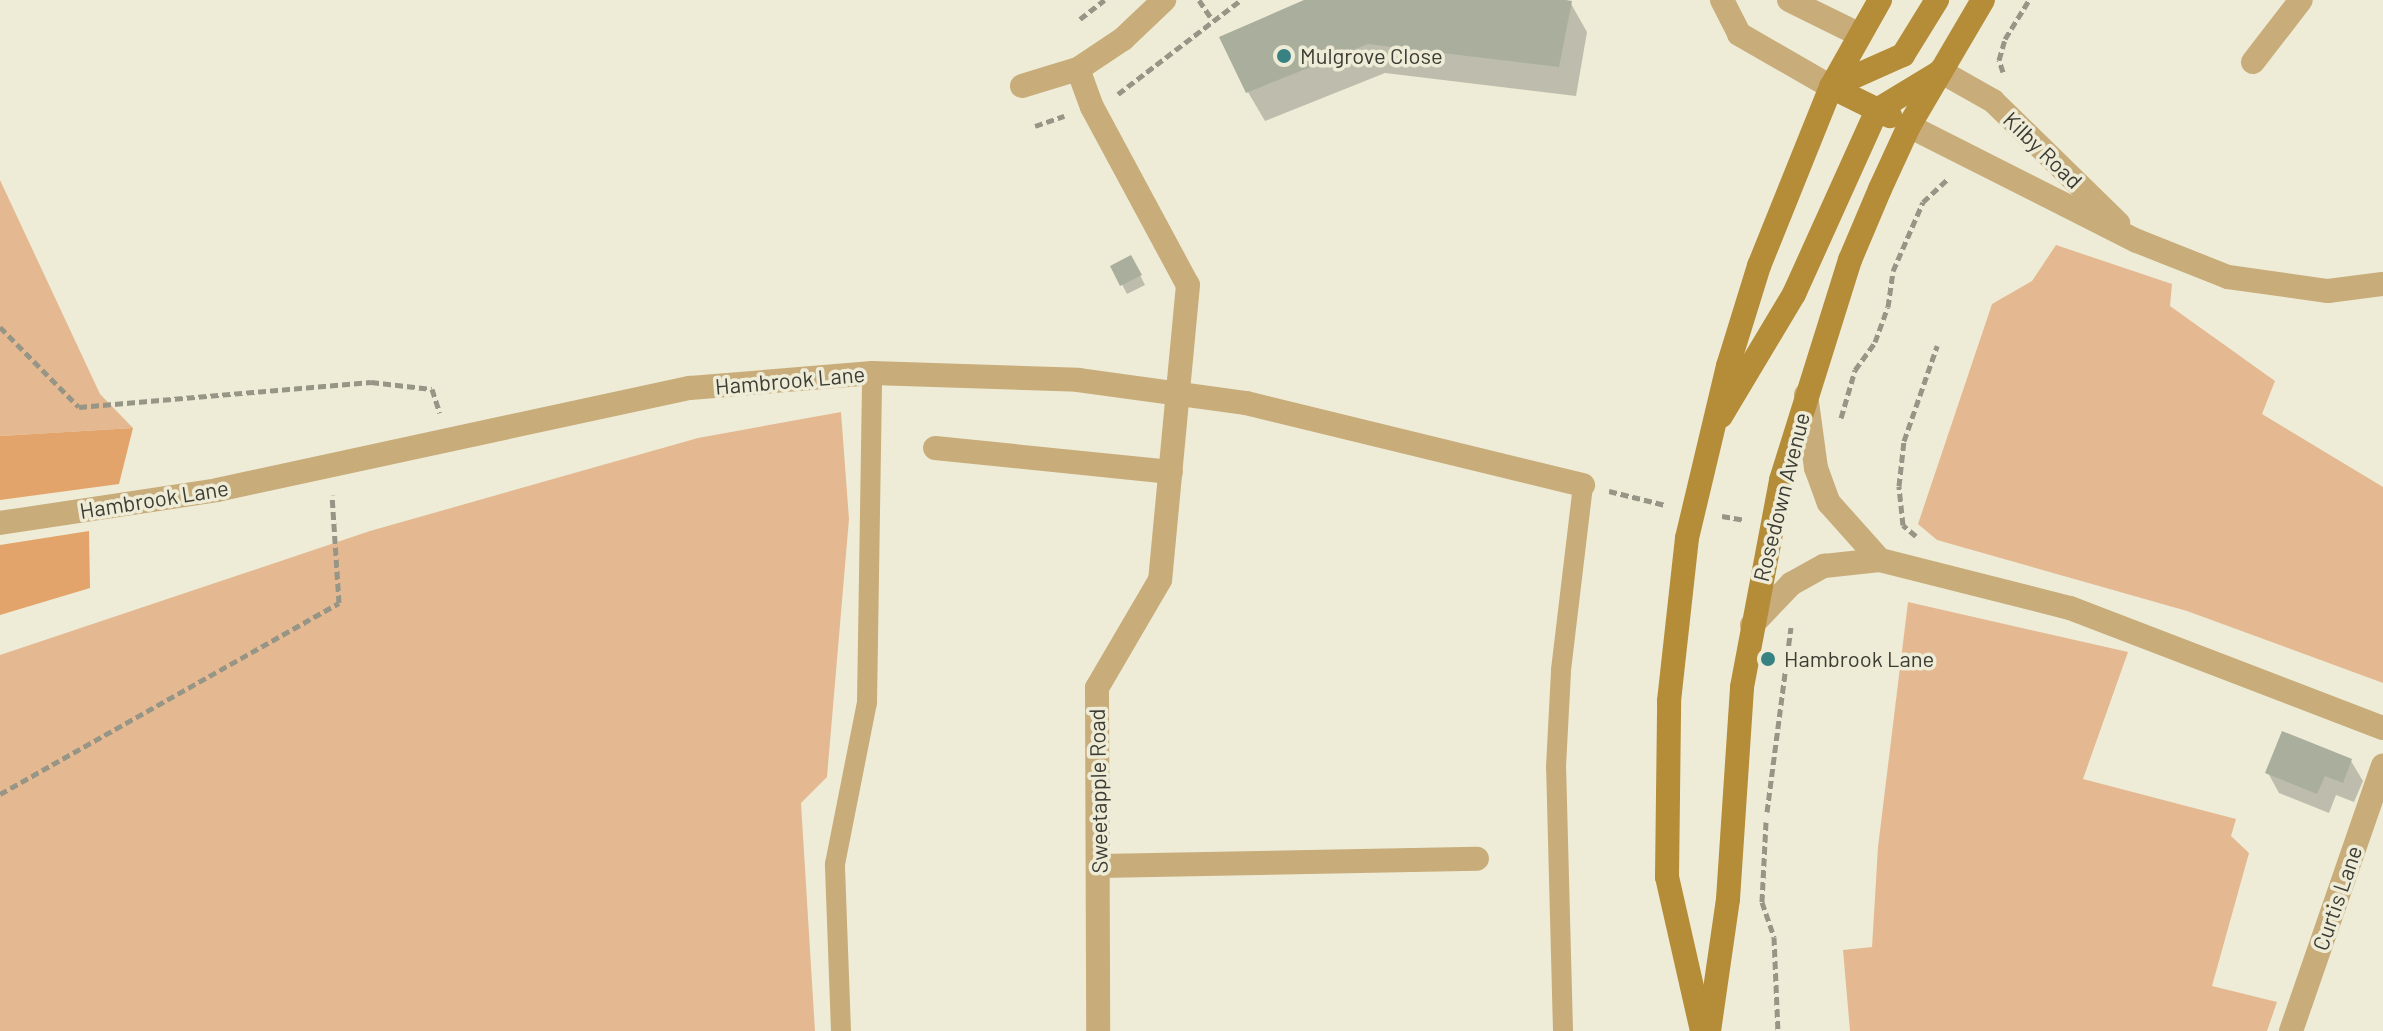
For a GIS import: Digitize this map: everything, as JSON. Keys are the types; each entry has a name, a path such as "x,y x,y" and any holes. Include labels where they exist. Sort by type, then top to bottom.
{"street":[{"path":"1022,86 1078,69 1123,39 1164,0"},
{"path":"1722,0 1739,34 1831,87 1909,126"},
{"path":"1789,0 1940,71"},
{"path":"1702,1031 1670,907 1666,784 1669,701 1687,538 1712,431 1759,266 1831,87 1880,0"},
{"path":"1831,87 1903,55 1937,0"},
{"name":"Rosedown Avenue","path":"1709,1031 1728,899 1739,719 1752,625 1781,480 1850,260 1909,126 1983,0"},
{"path":"2253,62 2301,0"},
{"name":"Sweetapple Road","path":"1078,69 1092,107 1188,285 1160,580 1097,688 1100,866 1098,1031"},
{"path":"1712,431 1794,294 1877,110 1940,71"},
{"name":"Kilby Road","path":"1940,71 1993,101 2137,241"},
{"name":"Kilby Road","path":"1909,126 2137,241 2228,277 2328,291 2383,284"},
{"name":"Hambrook Lane","path":"0,523 217,490 690,388 872,373 1078,380 1246,403 1583,485"},
{"path":"1806,395 1816,468 1829,503 1880,560"},
{"path":"935,448 1171,472"},
{"path":"1752,625 1791,584 1824,566 1880,560 2070,608 2383,728"},
{"name":"Curtis Lane","path":"2291,1031 2383,766"},
{"path":"1100,866 1477,859"}],"lane":[{"path":"841,1031 835,864 867,703 872,373"},
{"path":"1563,1031 1556,767 1561,670 1583,485"}],"path":[{"path":"1080,19 1104,0"},
{"path":"1199,0 1211,18"},
{"path":"1035,126 1092,107 1134,85 1211,18 1241,0"},
{"path":"1993,101 2006,79 1999,60 2005,39 2029,0"},
{"path":"1840,433 1855,370 1875,342 1888,307 1893,271 1923,202 1944,186 1964,153"},
{"path":"0,327 79,407 371,382 432,389 451,440"},
{"path":"1914,570 1922,542 1903,525 1899,486 1904,441 1937,346"},
{"path":"0,794 339,603 330,467"},
{"path":"1778,1031 1774,937 1762,902 1782,672 1796,619"}],"shaded area":[{"path":"0,180 100,394 133,428 0,436"},
{"path":"2056,245 2172,284 2170,306 2275,381 2262,414 2383,487 2383,683 2187,611 1937,540 1918,524 1992,304 2032,281"},
{"path":"841,412 849,519 827,777 801,803 815,1031 0,1031 0,655 370,531 698,438"},
{"path":"133,428 119,484 0,500 0,436"},
{"path":"89,531 90,588 0,615 0,545"},
{"path":"1908,602 2128,652 2083,779 2236,819 2231,836 2249,853 2212,986 2277,1002 2267,1031 1850,1031 1843,950 1872,947 1878,847"}],"building":[{"name":"Mulgrove Close","path":"1304,0 1572,1 1559,67 1368,44 1246,93 1219,37"},
{"path":"1131,255 1142,275 1120,286 1110,266"},
{"path":"2282,731 2352,759 2343,783 2325,776 2317,794 2265,773"}],"place":[{"name":"Mulgrove Close","path":"1284,56"},
{"name":"Hambrook Lane","path":"1768,659"}]}
